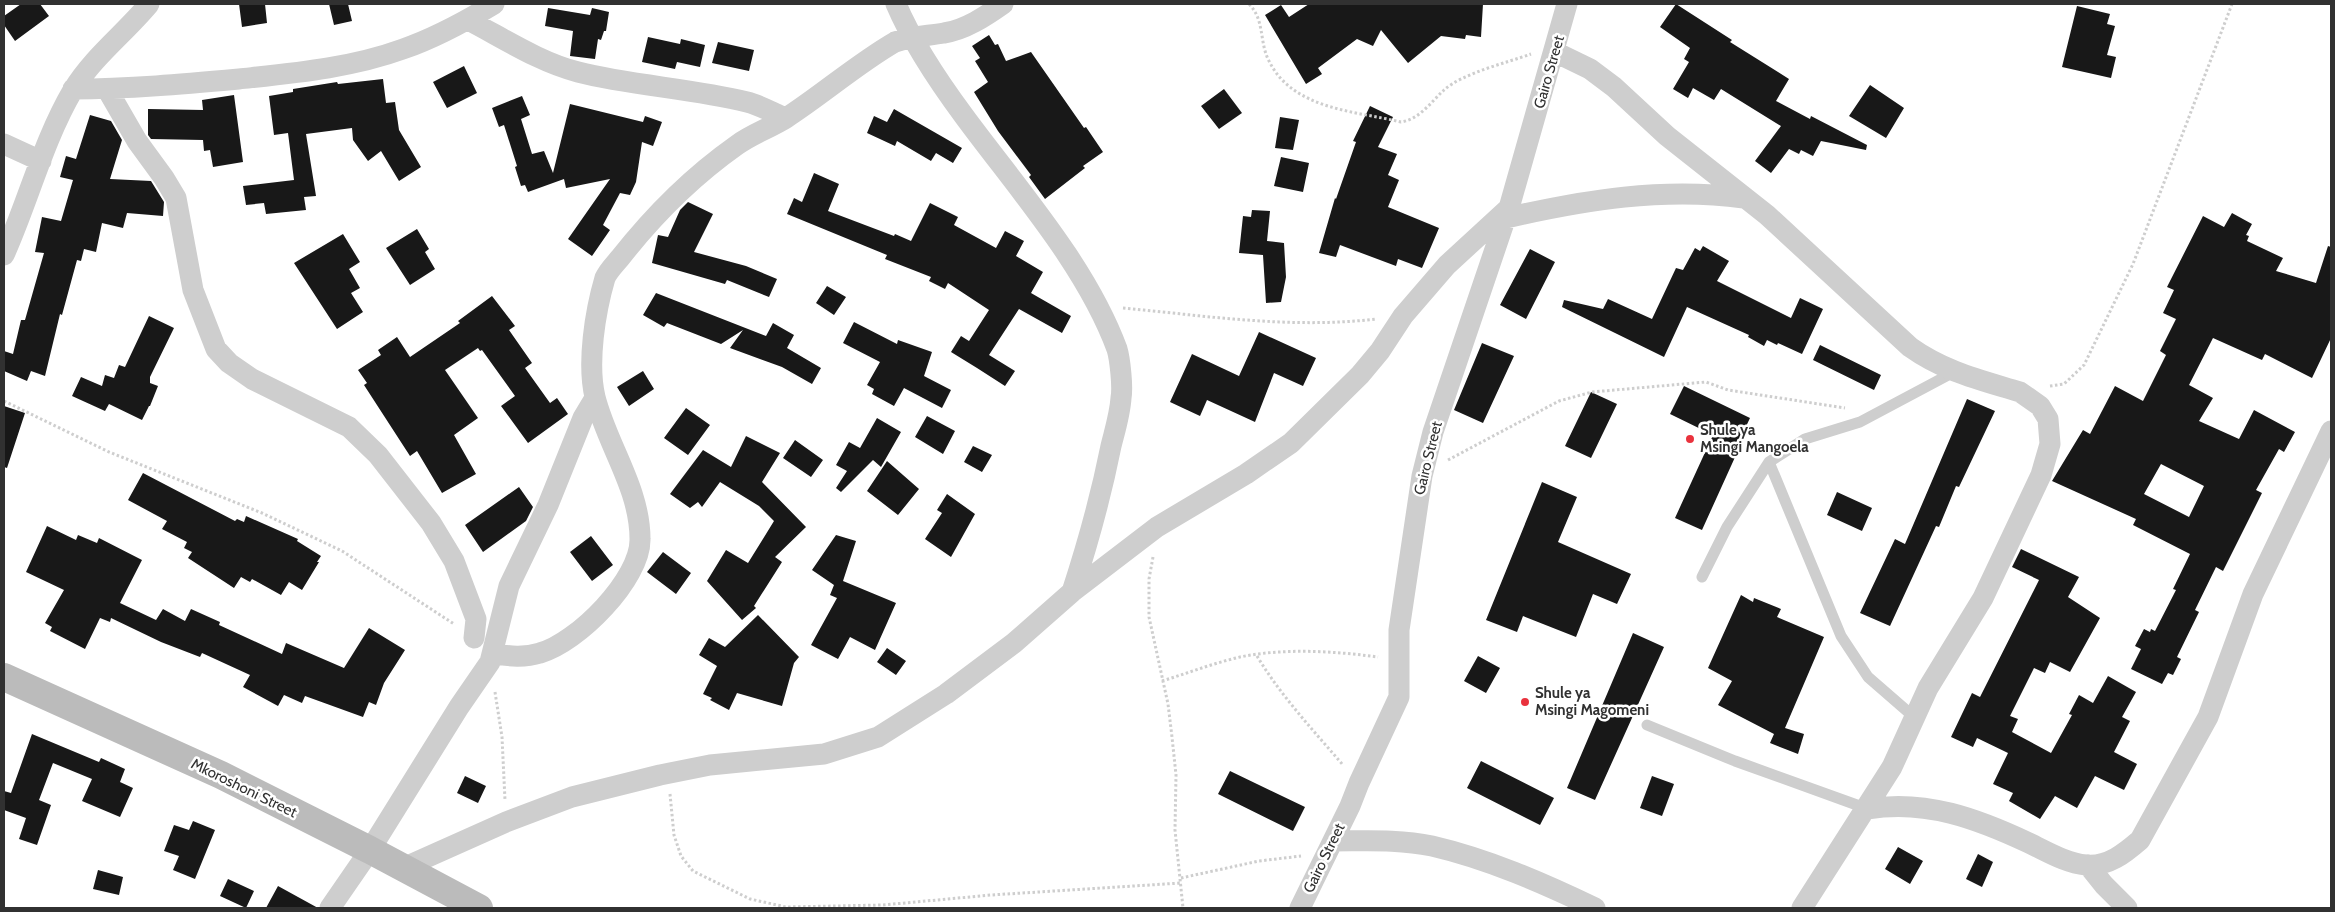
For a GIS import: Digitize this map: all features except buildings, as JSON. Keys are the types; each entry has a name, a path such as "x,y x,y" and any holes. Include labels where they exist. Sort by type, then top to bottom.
{"street":[{"path":"4,255 41,161 73,89 149,4"},
{"path":"73,89 108,89 270,76 351,64 403,49 468,20 494,4"},
{"path":"896,4 910,37 964,116 1031,204 1069,260 1095,305 1118,351 1122,397 1093,529 1072,592"},
{"path":"492,658 520,657 541,653 560,645 582,630 629,575 640,542 639,517 628,480 595,398 591,354 606,276 644,228 706,169 738,144 785,118 880,51 910,37 947,33 982,18 1003,4"},
{"name":"Gairo Street","path":"1300,908 1330,848 1399,697 1399,630 1422,476 1433,432 1508,213 1567,4"},
{"path":"468,20 542,58 575,72 619,82 694,92 749,102 785,118"},
{"path":"1556,48 1590,69 1614,87 1667,136 1712,169 1794,239 1897,336 1923,356 1954,372 2020,392 2040,406 2048,419 2050,444 2041,475 1983,598 1928,688 1892,767 1868,809 1802,908"},
{"path":"108,89 137,141 176,198 193,290 216,349 229,363 252,379 349,427 378,454 431,524 454,561 476,619 474,638"},
{"path":"4,144 41,161"},
{"path":"403,868 506,822 572,797 710,766 824,754 878,737 946,694 1007,648 1072,592 1157,528 1246,474 1290,443 1360,376 1380,351 1403,316 1447,265 1508,213 1571,203 1672,193 1744,198"},
{"path":"330,908 370,850 459,707 492,658 509,586 548,505 582,418 595,398"},
{"path":"1868,809 1889,805 1912,806 1954,813 1974,819 2066,860 2088,865 2109,862 2124,855 2140,840 2208,717 2253,594 2331,431"},
{"name":"Mkoroshoni Street","path":"4,676 221,775 370,850 479,908"},
{"path":"1330,848 1381,840 1430,846 1483,860 1595,908"},
{"path":"2088,865 2104,885 2127,908"}],"lane":[{"path":"1702,577 1727,527 1769,462 1805,439 1860,422 1954,372"},
{"path":"1769,462 1840,636 1868,677 1914,717"},
{"path":"1647,724 1735,761 1868,809"}],"path":[{"path":"1248,4 1257,12 1269,61 1284,80 1306,98 1346,113 1401,122 1410,121 1446,88 1458,80 1556,48"},
{"path":"2020,392 2064,384 2084,365 2133,264 2232,4"},
{"path":"1095,305 1247,320 1335,324 1403,316"},
{"path":"1422,476 1492,435 1550,405 1592,392 1706,382 1728,390 1878,413"},
{"path":"4,400 109,452 262,513 342,550 474,638"},
{"path":"1157,528 1149,579 1149,617 1168,704 1176,775 1176,830 1183,908"},
{"path":"1162,681 1240,657 1287,652 1351,653 1399,659"},
{"path":"1257,656 1270,677 1308,726 1359,783"},
{"path":"492,658 502,737 506,822"},
{"path":"669,774 670,814 674,836 681,856 693,872 750,899 786,907 883,905 991,895 1108,889 1181,880 1259,861 1330,848"}],"place":[{"name":"Shule ya Msingi Mangoela","path":"1690,439"},
{"name":"Shule ya Msingi Magomeni","path":"1525,702"}]}
